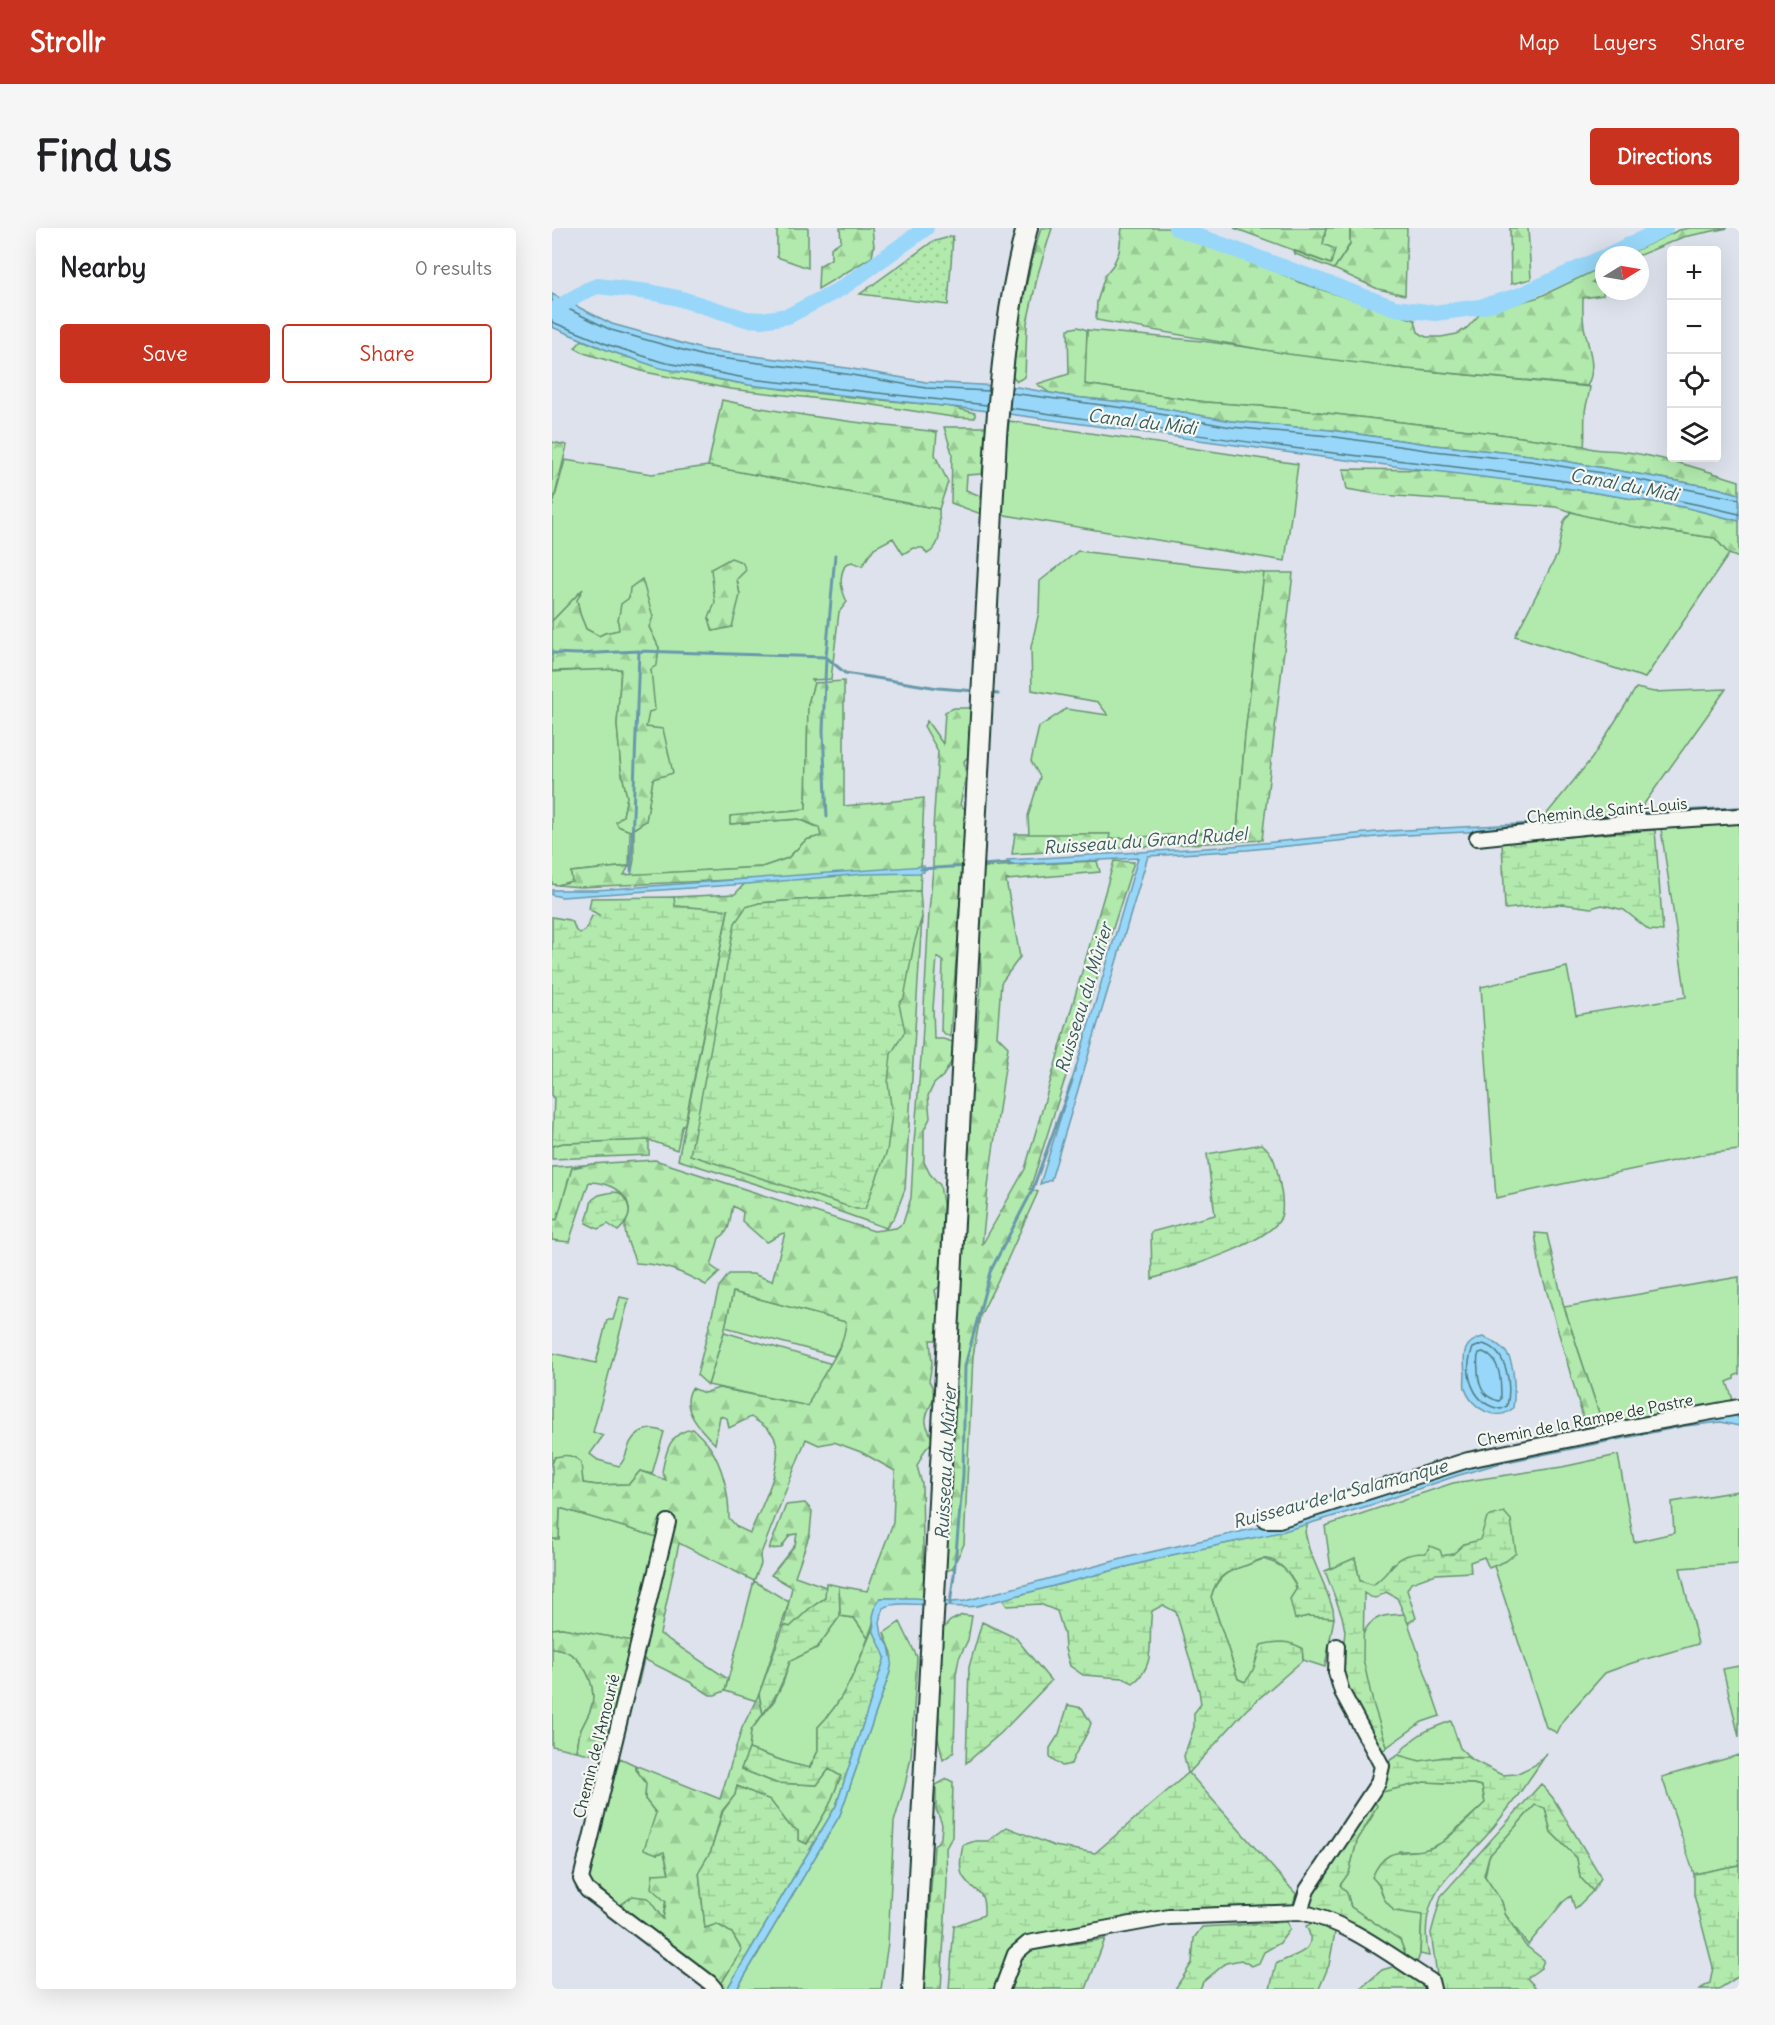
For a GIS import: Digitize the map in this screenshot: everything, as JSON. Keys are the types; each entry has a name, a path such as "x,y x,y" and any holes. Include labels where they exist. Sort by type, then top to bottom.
{"highway":[{"path":"915,1989 923,1798 996,436 1001,373 1020,252 1027,228"},
{"path":"1014,291 1032,228"},
{"path":"901,1989 921,1839"}],"street":[{"name":"Chemin de Saint-Louis","path":"1477,837 1613,824 1739,816"},
{"name":"Chemin de la Rampe de Pastre","path":"1265,1520 1279,1520 1468,1460 1739,1407"},
{"name":"Chemin de l'Amourié","path":"668,1522 581,1879 587,1890 601,1902 715,1989"},
{"path":"1300,1912 1307,1890 1378,1783 1381,1774 1382,1766 1342,1692 1336,1672 1337,1646"},
{"path":"1002,1989 1015,1954 1028,1943 1169,1917 1300,1912 1319,1915 1340,1924 1431,1981 1432,1989"}],"green space":[{"path":"777,228 808,228 808,268 777,257"},
{"path":"840,228 872,228 874,246 872,257 818,289 819,266 831,259 831,248 841,241"},
{"path":"1041,228 1052,228 1038,274 1027,323 1025,377 1017,381 1011,374 1027,282"},
{"path":"1122,228 1170,228 1211,242 1301,283 1415,320 1418,332 1426,337 1457,334 1467,328 1480,314 1539,297 1595,270 1595,280 1592,282 1595,283 1595,296 1583,298 1583,323 1592,366 1590,379 1587,386 1397,368 1288,354 1096,320 1097,302 1105,275 1119,252"},
{"path":"1234,228 1326,228 1323,244 1335,249 1331,264"},
{"path":"1326,228 1350,228 1350,244 1334,269 1295,254 1294,251 1330,264 1323,244"},
{"path":"1350,228 1407,228 1405,295 1378,289 1334,269 1350,245"},
{"path":"1510,228 1528,228 1531,279 1511,284"},
{"path":"1728,228 1683,237 1649,251 1649,246 1645,246 1679,230"},
{"path":"953,236 948,305 860,294 932,242"},
{"path":"1078,327 1087,330 1085,384 1205,402 1284,408 1635,453 1667,460 1667,462 1680,463 1739,481 1739,494 1717,488 1530,455 1434,445 1330,430 1231,421 1133,403 1050,393 1037,384 1069,374 1068,329"},
{"path":"1087,330 1202,341 1397,368 1590,387 1585,411 1584,446 1284,408 1205,402 1084,384"},
{"path":"582,340 671,369 717,379 811,393 952,407 975,413 975,418 730,389 645,372 584,353 575,348"},
{"path":"722,400 802,415 937,432 935,455 948,482 939,509 708,466"},
{"path":"1009,421 1298,464 1285,561 999,514"},
{"path":"944,427 987,427 982,474 967,475 966,490 983,497 981,514 951,503 952,453"},
{"path":"552,442 567,445 552,508"},
{"path":"565,460 652,474 708,466 939,509 938,540 936,546 927,554 923,548 913,548 903,554 893,538 874,548 862,566 852,562 846,564 841,583 847,602 839,612 831,679 812,680 814,683 808,704 806,809 730,817 731,824 799,819 819,828 822,836 806,840 788,858 762,867 631,875 634,860 634,829 646,820 653,779 645,728 649,712 651,668 659,648 649,627 629,598 618,621 620,630 599,636 586,629 577,600 581,591 552,621 552,508","holes":["742,562 737,579 740,595 728,627 713,631 709,618 715,603"]},
{"path":"1343,469 1434,470 1684,507 1739,521 1739,558 1729,554 1715,538 1631,526 1556,507 1382,495 1347,489"},
{"path":"1571,512 1631,526 1715,538 1729,554 1645,678 1515,636 1557,555 1564,521"},
{"path":"1078,551 1264,573 1245,735 1237,831 1109,839 1109,834 1029,835 1028,816 1040,777 1031,761 1039,727 1066,709 1108,715 1098,702 1032,690 1031,647 1039,612 1040,581"},
{"path":"731,558 742,562 746,570 737,579 740,595 732,627 713,631 709,618 715,603 711,569"},
{"path":"1264,573 1293,573 1262,840 1012,854 1015,834 1110,834 1109,839 1237,831 1245,735"},
{"path":"642,579 653,617 649,627 659,648 657,665 651,669 655,710 649,712 646,727 663,729 673,773 653,779 646,821 630,831 618,826 616,822 623,816 627,797 621,769 617,725 621,669 552,671 552,621 583,589 577,600 586,629 599,636 619,630 621,604 629,598 630,588"},
{"path":"621,668 617,725 621,769 627,797 623,816 618,826 630,831 629,866 571,872 572,881 558,885 552,884 552,672"},
{"path":"844,681 844,806 924,798 920,891 759,903 868,1088 922,917 905,1189 894,1218 886,1228 810,1201 678,1160 728,911 674,906 674,897 735,894 749,879 580,887 558,885 572,881 571,872 629,866 624,875 762,867 788,858 806,840 821,836 819,827 799,819 730,824 730,816 806,809 808,704 814,683"},
{"path":"1636,688 1654,692 1726,689 1639,811 1541,821 1592,758"},
{"path":"954,708 974,708 972,753 964,761 966,775 960,805 965,809 967,830 958,918 960,945 956,961 950,1037 941,1031 943,961 937,957 933,1008 934,1039 953,1042 956,1054 928,1096 930,1118 924,1130 924,1162 930,1174 940,1185 943,1204 943,1284 935,1290 940,1316 939,1340 930,1340 932,1363 929,1381 934,1394 927,1412 926,1423 933,1441 925,1450 917,1466 922,1484 924,1599 881,1598 868,1638 854,1618 840,1616 839,1586 867,1591 893,1523 895,1471 861,1452 834,1442 819,1445 806,1439 760,1556 761,1564 754,1581 679,1543 660,1634 728,1679 725,1691 710,1695 690,1682 644,1659 638,1686 625,1692 607,1758 576,1751 578,1737 591,1708 592,1688 586,1672 576,1658 561,1649 552,1648 552,1629 562,1628 632,1641 657,1537 560,1508 559,1539 552,1539 552,1464 555,1457 569,1456 581,1462 583,1483 629,1484 640,1471 666,1480 662,1472 670,1444 679,1434 693,1429 707,1444 718,1462 728,1499 729,1518 737,1527 750,1533 766,1498 775,1470 777,1445 773,1435 751,1417 729,1428 727,1418 720,1416 715,1444 693,1419 688,1404 692,1388 704,1393 719,1388 808,1406 841,1344 846,1322 733,1292 708,1385 697,1375 719,1287 729,1274 753,1274 772,1281 785,1233 766,1242 742,1221 743,1212 733,1206 728,1228 719,1238 711,1266 720,1272 706,1285 673,1270 636,1263 625,1231 629,1206 622,1194 610,1186 589,1182 569,1242 552,1240 552,1219 557,1220 572,1168 591,1164 655,1160 874,1231 896,1228 903,1223 911,1198 933,869 938,751 924,726 927,721 943,744 945,712"},
{"path":"1739,820 1739,1150 1711,1153 1496,1198 1481,987 1567,967 1576,1015 1686,997 1661,829"},
{"path":"1655,830 1663,931 1649,930 1624,910 1602,905 1591,908 1563,904 1505,909 1502,842"},
{"path":"1097,861 1100,872 1006,880 1020,957 1001,983 997,1036 1008,1047 982,1245 1025,1169 1114,861 1134,862 1030,1189 1038,1192 980,1316 973,1356 964,1544 952,1569 943,1572 973,1062 981,981 982,867"},
{"path":"920,891 922,917 914,944 904,998 899,1004 905,1031 891,1054 888,1083 892,1113 887,1151 865,1209 856,1209 690,1155 735,923 746,907 759,903"},
{"path":"674,897 675,906 728,910 685,1123 677,1150 649,1140 563,1143 552,1146 554,1098 552,1097 552,917 569,920 580,933 586,929 592,916 599,915 589,909 591,898"},
{"path":"649,1140 649,1155 552,1159 552,1146 563,1143"},
{"path":"1262,1144 1273,1157 1278,1173 1282,1194 1282,1213 1279,1221 1269,1231 1238,1248 1152,1279 1151,1232 1215,1215 1207,1154"},
{"path":"585,1165 572,1168 557,1220 552,1219 552,1167"},
{"path":"620,1193 629,1208 628,1217 623,1226 618,1231 608,1224 598,1229 586,1223 592,1200 599,1195"},
{"path":"1535,1233 1547,1234 1564,1307 1603,1425 1586,1428 1540,1268"},
{"path":"1739,1277 1739,1374 1727,1382 1735,1406 1603,1425 1564,1307"},
{"path":"733,1292 846,1322 845,1336 834,1356 725,1327"},
{"path":"620,1297 629,1299 593,1432 603,1436 590,1454 598,1460 619,1466 634,1437 642,1431 652,1429 664,1432 652,1474 640,1471 629,1484 583,1483 581,1463 552,1463 552,1353 596,1363 607,1320 613,1320"},
{"path":"724,1332 832,1364 808,1406 708,1385"},
{"path":"1618,1455 1634,1542 1674,1533 1672,1502 1739,1491 1739,1564 1680,1568 1698,1644 1605,1673 1564,1719 1557,1733 1546,1727 1483,1532 1480,1541 1464,1544 1454,1554 1442,1556 1426,1553 1392,1564 1384,1577 1373,1585 1360,1581 1355,1558 1331,1569 1325,1526 1453,1483 1562,1467"},
{"path":"805,1503 812,1511 810,1533 795,1576 826,1587 826,1597 790,1627 784,1625 792,1587 771,1575 795,1545 797,1534 790,1535 781,1548 769,1549 786,1505"},
{"path":"560,1508 658,1537 632,1641 562,1628 552,1629 552,1539 559,1538"},
{"path":"1504,1512 1511,1520 1516,1553 1506,1561 1489,1568 1484,1557 1470,1562 1471,1572 1436,1574 1411,1583 1407,1590 1416,1618 1408,1623 1397,1598 1386,1592 1375,1598 1364,1593 1363,1659 1373,1703 1387,1747 1380,1753 1345,1689 1341,1672 1345,1631 1342,1616 1325,1571 1355,1558 1360,1581 1373,1585 1400,1559 1426,1553 1430,1546 1440,1550 1442,1556 1453,1554 1464,1544 1480,1540 1487,1517"},
{"path":"1308,1523 1305,1532 1309,1549 1333,1609 1334,1618 1308,1616 1295,1619 1290,1599 1297,1588 1279,1564 1268,1559 1260,1560 1222,1576 1211,1597 1238,1679 1245,1682 1249,1678 1261,1645 1287,1642 1302,1648 1303,1660 1246,1710 1189,1773 1296,1894 1292,1908 1025,1939 996,1989 949,1989 954,1926 984,1915 981,1895 968,1884 962,1874 963,1845 975,1841 988,1841 1007,1827 1054,1846 1095,1853 1188,1773 1184,1756 1194,1727 1194,1713 1201,1704 1176,1612 1163,1605 1152,1611 1149,1659 1141,1676 1133,1683 1123,1678 1083,1675 1070,1666 1057,1611 1040,1604 1007,1606 1002,1599 1175,1554 1261,1536"},
{"path":"1263,1559 1284,1568 1294,1581 1296,1588 1295,1619 1308,1616 1334,1618 1325,1667 1303,1660 1302,1648 1256,1658 1254,1673 1245,1682 1238,1679 1211,1597 1219,1580 1225,1575"},
{"path":"754,1581 789,1602 757,1701 725,1691"},
{"path":"826,1583 839,1586 840,1616 817,1648 790,1661 779,1689 763,1714 759,1694 784,1625 790,1627 825,1598"},
{"path":"1405,1614 1440,1716 1422,1722 1387,1747 1369,1691 1361,1646 1364,1632 1373,1621 1384,1616"},
{"path":"962,1615 972,1616 968,1640 959,1658 956,1674 954,1752 943,1760 938,1738 941,1631 950,1621"},
{"path":"840,1616 854,1618 868,1638 842,1696 818,1727 818,1751 809,1768 749,1749 751,1730 774,1701 790,1661 817,1648"},
{"path":"900,1622 917,1657 911,1757 894,1822 888,1943 881,1989 737,1989 840,1815 890,1672 892,1653 884,1633"},
{"path":"982,1622 1016,1638 1051,1681 1001,1733 966,1763 969,1667"},
{"path":"874,1625 885,1658 836,1806 727,1989 723,1989 721,1984 742,1950 732,1933 717,1924 705,1928 699,1871 711,1851 723,1811 735,1795 737,1786 770,1800 789,1825 798,1831 798,1840 807,1844 829,1806 841,1776 829,1769 817,1785 776,1783 741,1769 749,1749 810,1768 818,1751 818,1727 844,1692"},
{"path":"552,1648 569,1653 582,1664 592,1688 591,1708 578,1737 576,1751 552,1746"},
{"path":"1739,1666 1739,1737 1723,1669"},
{"path":"759,1694 763,1714 751,1730 749,1749 741,1769 776,1783 817,1785 829,1769 841,1776 829,1806 807,1844 798,1840 798,1831 789,1825 770,1800 737,1786 735,1795 722,1811 711,1851 699,1872 705,1928 717,1924 732,1933 742,1950 721,1984 717,1985 616,1908 633,1896 648,1898 663,1919 666,1902 651,1888 653,1874 669,1873 664,1852 657,1854 644,1849 656,1813 645,1799 646,1783 635,1765 720,1799 742,1728"},
{"path":"1068,1705 1082,1708 1091,1723 1071,1764 1062,1766 1050,1757 1050,1748 1059,1734"},
{"path":"1451,1721 1460,1748 1472,1759 1453,1757 1422,1761 1398,1755 1421,1734"},
{"path":"1547,1753 1503,1815 1449,1875 1437,1893 1427,1922 1426,1937 1429,1956 1420,1954 1422,1915 1394,1911 1384,1899 1379,1885 1372,1877 1386,1857 1393,1853 1429,1849 1444,1841 1485,1803 1482,1786 1474,1784 1424,1782 1378,1793 1390,1760 1398,1755 1420,1761 1444,1757 1467,1757 1502,1775 1516,1774 1535,1765"},
{"path":"1739,1755 1739,1865 1694,1874 1662,1777"},
{"path":"620,1758 635,1765 646,1783 645,1799 656,1813 657,1854 664,1852 669,1874 663,1920 616,1908 600,1888 596,1893 590,1888 587,1870"},
{"path":"947,1779 953,1782 952,1837 946,1848 947,1882 941,1989 924,1989 934,1846 941,1838 942,1824 936,1809 936,1785"},
{"path":"1424,1782 1482,1786 1485,1803 1440,1844 1423,1851 1399,1851 1379,1885 1384,1899 1422,1915 1420,1954 1416,1966 1408,1961 1400,1940 1351,1907 1347,1893 1340,1885 1349,1872 1357,1841 1373,1815 1370,1802 1378,1793"},
{"path":"1541,1784 1553,1798 1601,1878 1593,1891 1580,1877 1577,1858 1551,1832 1545,1808 1535,1805 1489,1856 1484,1875 1502,1902 1505,1914 1525,1945 1544,1960 1541,1968 1527,1978 1537,1989 1439,1989 1431,1933 1441,1896"},
{"path":"1370,1802 1375,1802 1377,1806 1357,1841 1349,1873 1340,1885 1347,1893 1351,1907 1400,1940 1408,1961 1352,1926 1308,1905 1309,1895"},
{"path":"1535,1805 1545,1808 1551,1832 1577,1858 1580,1877 1593,1891 1575,1909 1571,1896 1563,1902 1528,1945 1505,1914 1502,1902 1485,1877 1489,1856"},
{"path":"1739,1865 1739,1976 1719,1989 1700,1989 1710,1983 1713,1967 1694,1895 1694,1874"},
{"path":"1287,1922 1290,1929 1280,1943 1264,1952 1259,1963 1252,1966 1241,1960 1226,1963 1203,1982 1200,1989 1175,1989 1192,1963 1194,1938 1202,1927"},
{"path":"1314,1922 1330,1925 1335,1932 1329,1965 1319,1989 1270,1989 1276,1964 1297,1955 1308,1947 1310,1935 1306,1926"},
{"path":"1105,1939 1086,1989 1010,1989 1022,1959 1030,1951"},
{"path":"1395,1966 1425,1985 1426,1989 1360,1989 1382,1970"}],"water":[{"name":"Canal du Midi","path":"552,294 612,324 706,350 847,368 926,382 1017,387 1073,397 1133,403 1231,421 1330,430 1434,445 1530,455 1717,488 1739,494 1739,521 1684,507 1540,484 980,410 749,385 660,368 607,350 552,327"},
{"path":"1739,807 1739,810 1148,856 1051,1180 1040,1184 1138,858 1007,865 1007,860 1221,847 1387,831 1540,823 1630,813"},
{"path":"924,866 924,872 919,873 864,874 562,897 552,895 552,890 596,890"},
{"path":"1483,1337 1501,1347 1511,1362 1514,1403 1513,1408 1507,1413 1492,1414 1478,1407 1465,1388 1465,1350 1471,1342"},
{"path":"1735,1413 1739,1419 1739,1426 1721,1422 1685,1426 1497,1464 1281,1532 1172,1555 977,1606 900,1604 883,1608 880,1623 882,1635 889,1646 892,1661 890,1672 840,1815 737,1989 727,1989 836,1806 885,1657 874,1632 873,1616 877,1602 881,1598 965,1601 1133,1556 1279,1523 1453,1466"}],"waterway":[{"path":"552,311 598,286 678,298 746,319 762,320 788,316 842,288 926,228"},
{"path":"1176,228 1395,308 1435,313 1480,307 1518,296 1595,261"},
{"path":"1627,246 1665,228"},
{"path":"827,817 823,731 826,657 835,555"},
{"path":"552,653 639,651 826,657 845,673 938,688 976,691"},
{"path":"631,871 639,651"},
{"path":"988,693 998,694"},
{"name":"Ruisseau du Grand Rudel","path":"981,865 1010,863"},
{"name":"Ruisseau du Grand Rudel","path":"921,869 966,866"},
{"name":"Ruisseau du Mûrier","path":"950,1604 963,1475 965,1366 990,1272 1032,1191 1072,1081"}],"water label":[{"name":"Ruisseau de la Salamanque","path":"1340,1494"}]}
